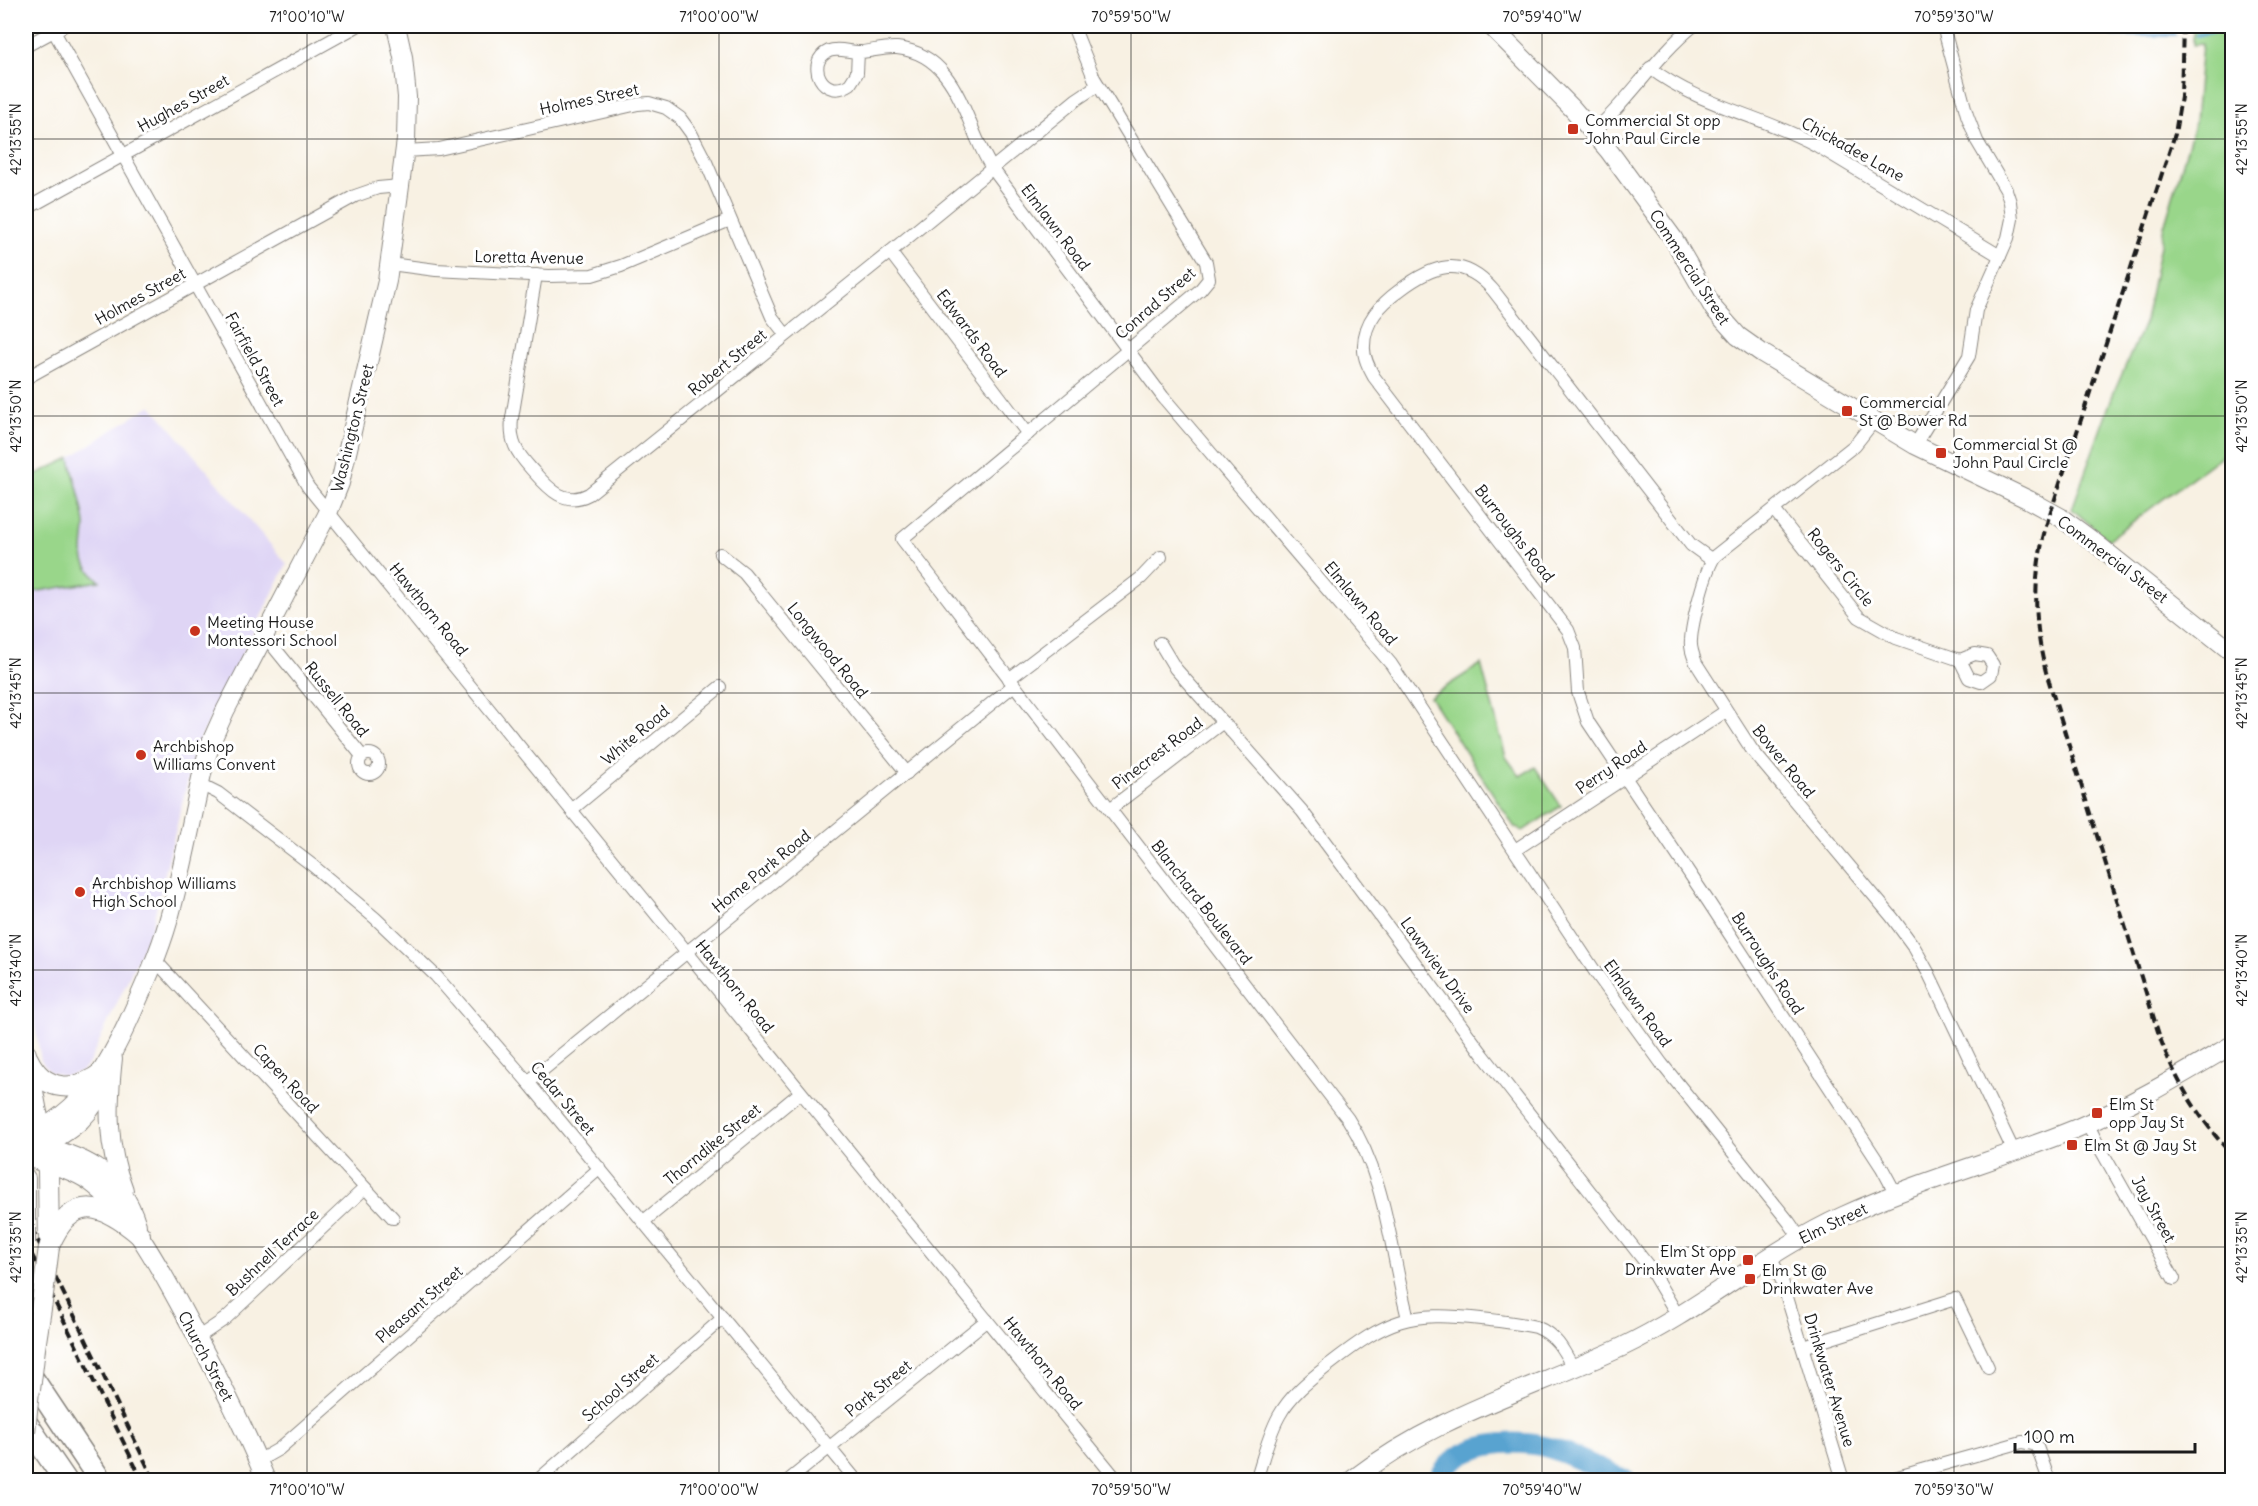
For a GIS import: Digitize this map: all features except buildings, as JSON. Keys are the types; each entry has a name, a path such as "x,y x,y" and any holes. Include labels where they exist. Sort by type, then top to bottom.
{"highway":[{"path":"27,1385 100,1480"},
{"path":"26,1423 65,1480"}],"main road":[{"name":"Washington Street","path":"36,1143 71,1130 91,1111 103,1089 114,1054 155,960 171,909 212,740 328,513 340,483 390,264 405,151 406,83 396,26"},
{"name":"Commercial Street","path":"1491,26 1593,132 1667,230 1709,301 1731,330 1754,348 1915,446 2024,497 2060,517 2232,652"},
{"name":"Elm Street","path":"1352,1480 1394,1450 1454,1417 1623,1346 1678,1316 1800,1238 1845,1215 2087,1123 2155,1090 2232,1045"},
{"path":"26,1053 39,1074 56,1085 76,1086 90,1081 103,1072"},
{"path":"26,1053 36,1143 49,1201 49,1247 27,1385 26,1432"},
{"name":"Washington Street","path":"36,1143 103,1072 114,1054"},
{"path":"114,1054 109,1103 109,1131 116,1167 130,1205"},
{"name":"Church Street","path":"26,1156 36,1143"},
{"name":"Church Street","path":"36,1143 71,1154 94,1166 114,1183 130,1205 140,1235 197,1338 266,1480"},
{"name":"Church Street","path":"36,1143 102,1192 140,1235"},
{"path":"26,1178 26,1243"},
{"path":"49,1247 58,1228 67,1217 86,1207 99,1209 112,1215 140,1235"}],"street":[{"name":"Hughes Street","path":"26,209 357,26"},
{"name":"Conrad Street","path":"902,539 1207,283 1209,271 1204,257 1098,85 1073,26"},
{"path":"1593,132 1610,116 1650,68 1693,26"},
{"path":"1915,446 1969,356 1976,310 2012,225 2010,202 1970,124 1943,26"},
{"name":"Fairfield Street","path":"56,27 157,218 300,475 328,513"},
{"path":"26,46 56,27"},
{"name":"Elmlawn Road","path":"858,52 897,48 918,55 936,66 956,90 980,148 992,168 1163,397 1378,647 1403,681 1596,973 1653,1053 1800,1238"},
{"name":"Chickadee Lane","path":"1650,68 1669,81 1716,104 1790,132 1816,145 2000,256"},
{"name":"Robert Street","path":"536,275 511,430 519,454 549,488 564,498 575,499 589,494 1077,99 1098,85"},
{"name":"Holmes Street","path":"405,151 439,149 638,104 655,104 676,114 691,133 706,162 772,317 786,335"},
{"name":"Holmes Street","path":"26,378 362,192 384,186 400,186"},
{"name":"Loretta Avenue","path":"390,264 428,270 584,275 607,272 729,220"},
{"name":"Edwards Road","path":"890,252 1028,434"},
{"name":"Burroughs Road","path":"1712,560 1691,545 1493,290 1478,276 1452,267 1433,269 1392,296 1374,315 1368,327 1364,345 1365,358 1374,377 1568,630 1575,648 1576,685 1582,708 1592,729 1708,901 1882,1168 1896,1194"},
{"path":"1712,560 1719,552 1860,441 1874,421"},
{"name":"Rogers Circle","path":"1774,510 1859,617 1896,638 1960,660"},
{"name":"Hawthorn Road","path":"328,513 1117,1480"},
{"name":"Blanchard Boulevard","path":"902,539 1355,1129 1378,1180 1408,1318"},
{"name":"Longwood Road","path":"720,554 744,573 907,772"},
{"name":"Home Park Road","path":"528,1082 1141,578 1161,557"},
{"name":"Bower Road","path":"1712,560 1693,627 1691,646 1696,663 1752,750 1892,917 1914,947 2014,1152"},
{"name":"Russell Road","path":"264,635 362,756"},
{"name":"Lawnview Drive","path":"1160,643 1171,663 1302,811 1478,1049 1649,1267 1678,1316"},
{"name":"White Road","path":"571,810 720,687"},
{"name":"Perry Road","path":"1515,850 1726,711"},
{"name":"Pinecrest Road","path":"1110,809 1223,722"},
{"name":"Cedar Street","path":"200,784 228,800 312,865 375,918 436,976 600,1168 856,1480"},
{"name":"Capen Road","path":"155,960 393,1218"},
{"name":"Thorndike Street","path":"644,1221 800,1093"},
{"name":"Jay Street","path":"2087,1123 2174,1279"},
{"name":"Pleasant Street","path":"258,1461 279,1449 600,1168"},
{"name":"Bushnell Terrace","path":"197,1338 225,1319 365,1188"},
{"name":"Drinkwater Avenue","path":"1770,1256 1782,1281 1843,1480"},
{"path":"1803,1347 1955,1299 1988,1367"},
{"path":"1256,1480 1276,1423 1293,1396 1356,1344 1382,1328 1408,1318 1446,1316 1536,1327 1557,1340 1573,1368"},
{"name":"School Street","path":"538,1480 723,1318"},
{"name":"Park Street","path":"789,1480 987,1320"},
{"path":"1887,1480 2022,1442 2037,1447 2049,1480"}],"shaded area":[{"path":"151,405 287,564 196,747 151,930 89,1063 81,1072 64,1076 50,1072 41,1061 26,971 26,479 70,458"}],"green space":[{"path":"2193,26 2232,26 2232,448 2108,540 2072,509 2112,397 2145,321 2163,230 2195,122 2202,44 2193,45"},
{"path":"70,458 85,526 84,562 100,581 26,593 26,479"},
{"path":"1481,664 1506,757 1520,776 1535,767 1561,806 1523,831 1515,828 1430,697"}],"waterway":[{"path":"2197,35 2232,27"},
{"path":"2113,35 2174,35"},
{"path":"1438,1480 1447,1467 1459,1457 1489,1445 1505,1443 1522,1443 1553,1449 1625,1480"}],"railway":[{"path":"2183,26 2181,97 2175,134 2046,526 2039,563 2036,599 2039,635 2046,672 2160,1038 2190,1100 2209,1128 2232,1155"},
{"path":"26,1216 154,1480"},
{"path":"26,1243 142,1480"}],"place":[{"name":"Commercial St opp John Paul Circle","path":"1573,129"},
{"name":"Commercial St @ Bower Rd","path":"1847,411"},
{"name":"Commercial St @ John Paul Circle","path":"1941,453"},
{"name":"Meeting House Montessori School","path":"195,631"},
{"name":"Archbishop Williams Convent","path":"141,755"},
{"name":"Archbishop Williams High School","path":"80,892"},
{"name":"Elm St opp Jay St","path":"2097,1113"},
{"name":"Elm St @ Jay St","path":"2072,1145"},
{"name":"Elm St opp Drinkwater Ave","path":"1748,1260"},
{"name":"Elm St @ Drinkwater Ave","path":"1750,1279"}]}
